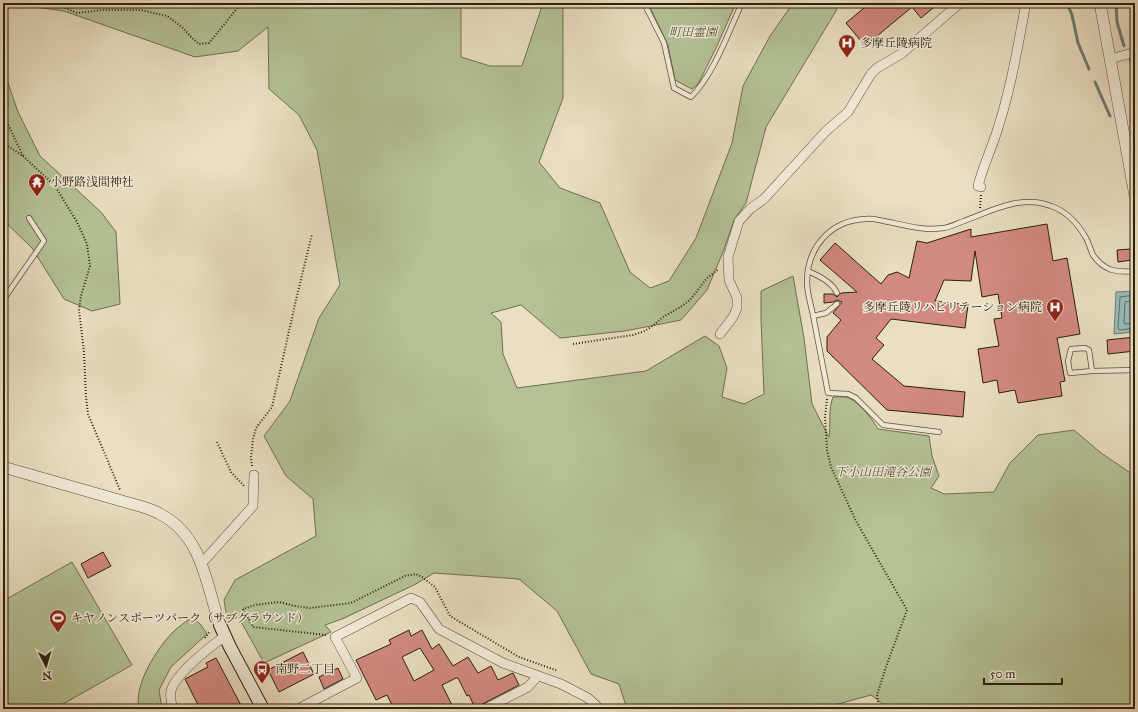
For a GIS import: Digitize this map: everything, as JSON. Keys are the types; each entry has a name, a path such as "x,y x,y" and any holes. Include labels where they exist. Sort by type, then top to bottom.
{"main road":[{"path":"223,630 263,709"}],"street":[{"path":"720,334 733,317 737,308 737,298 729,280 728,257 739,221 750,209 764,199 826,131 848,112 871,74 877,68 901,54 960,3"},
{"path":"981,187 978,186 998,128 1013,72 1026,3"},
{"path":"1100,3 1135,196"},
{"path":"1110,59 1132,53"},
{"path":"3,467 143,507 160,514 171,521 190,540 202,563 223,630 206,650 177,679 171,691 173,709"},
{"path":"202,563 253,506 254,475"},
{"path":"298,709 357,678 335,637 411,598 420,602 439,630 503,662 561,684 588,698 600,709"},
{"path":"485,709 495,707 528,687 538,676"}],"lane":[{"path":"644,3 664,43 674,88 691,97 701,87 722,47 742,3"},
{"path":"939,432 883,425 856,398 848,394 828,393 807,283 809,263 814,250 822,238 836,228 852,220 868,218 927,229 945,228 1012,204 1025,201 1038,202 1052,206 1065,213 1078,225 1087,239 1093,254 1103,266 1113,271 1122,273 1135,271"},
{"path":"3,300 44,241 29,218"},
{"path":"808,271 820,276 837,293"},
{"path":"813,316 826,313 837,304"},
{"path":"1092,371 1089,350 1085,348 1071,350 1068,361 1070,373 1135,370"}],"path":[{"path":"3,10 20,3"},
{"path":"54,3 77,13 103,10 141,10 167,16 182,27 199,44 209,43 240,3"},
{"path":"3,114 23,156"},
{"path":"3,143 23,156 55,186 77,222 87,244 90,266 80,310 88,414 120,486 122,501"},
{"path":"979,216 981,187"},
{"path":"254,475 251,457 253,439 256,428 272,408 312,234"},
{"path":"573,344 633,336 645,331 663,317 690,300 707,278 720,268 728,257"},
{"path":"828,393 825,423 827,450 831,467 856,521 907,610 877,695 879,709"},
{"path":"218,442 231,472 253,494"},
{"path":"243,609 253,627 335,637"}],"green space":[{"name":"下小山田滝谷公園","path":"8,3 461,3 461,57 490,66 522,66 543,3 563,3 563,98 539,162 560,188 600,203 630,272 650,288 669,281 696,238 732,143 743,86 770,36 793,3 837,3 836,11 766,127 746,203 734,220 723,252 707,290 681,320 625,331 560,338 521,305 491,313 501,322 503,354 517,388 646,371 705,336 719,346 727,368 722,397 744,404 764,394 761,291 793,276 804,338 812,404 829,437 831,402 833,397 845,397 853,400 869,416 878,429 929,436 932,456 939,476 931,488 944,494 994,492 1010,463 1038,435 1074,430 1101,453 1135,476 1135,709 887,709 887,707 871,695 820,709 627,709 619,684 591,674 557,611 519,579 434,573 414,585 342,619 325,625 331,632 264,663 239,618 227,618 224,600 235,580 316,536 313,499 286,476 264,436 290,401 319,318 340,285 317,150 299,115 269,89 268,27 238,51 195,57 64,11"},
{"name":"町田霊園","path":"648,3 736,3 698,84 692,89 675,80 668,45"},
{"path":"3,76 6,77 18,112 40,156 101,212 116,232 120,304 92,311 64,299 32,248 3,220"},
{"name":"キヤノンスポーツパーク（サブグラウンド）","path":"72,562 132,665 54,709 3,709 3,601"},
{"path":"192,617 201,625 207,634 171,667 159,690 162,709 139,709 138,700 143,679 154,657 173,632"}],"water":[{"path":"1134,291 1135,332 1114,334 1116,292"}],"building":[{"path":"870,3 939,3 921,18 912,7 865,46 846,23"},
{"path":"1047,224 1053,261 1067,258 1080,334 1057,338 1065,381 1060,382 1062,396 1018,403 1015,390 999,393 997,380 983,383 978,349 999,346 994,319 1002,318 998,294 982,297 975,251 971,281 944,280 935,301 968,305 965,328 891,319 876,338 884,345 872,359 904,386 965,392 963,417 887,410 827,351 827,337 841,320 833,313 842,302 837,300 824,303 824,294 833,294 837,297 841,293 857,292 820,260 835,243 881,284 888,275 897,272 909,278 917,241 927,243 971,229 971,237"},
{"path":"1131,249 1132,260 1118,262 1117,250"},
{"path":"1135,337 1135,351 1108,354 1107,340"},
{"path":"103,552 111,566 88,578 81,564"},
{"path":"409,630 411,636 422,630 432,649 439,644 453,666 468,657 478,673 491,666 498,680 513,673 519,685 475,708 469,695 467,696 458,678 456,678 442,685 454,709 394,709 387,695 376,700 356,660 391,644 389,640","holes":["420,648 434,670 414,681 402,657"]},
{"path":"303,652 314,674 279,692 268,670"},
{"path":"216,658 243,709 200,709 185,679 208,667 206,663"},
{"path":"338,668 343,679 324,689 319,677"}],"waterway":[{"path":"1067,3 1072,15 1078,43 1089,69"},
{"path":"1116,3 1117,22 1124,46"},
{"path":"1130,59 1135,69"},
{"path":"1095,82 1110,116"}],"place":[{"name":"多摩丘陵病院","path":"847,58"},
{"name":"小野路浅間神社","path":"37,197"},
{"name":"多摩丘陵リハビリテーション病院","path":"1055,322"},
{"name":"キヤノンスポーツパーク（サブグラウンド）","path":"58,633"},
{"name":"南野二丁目","path":"262,684"}]}
